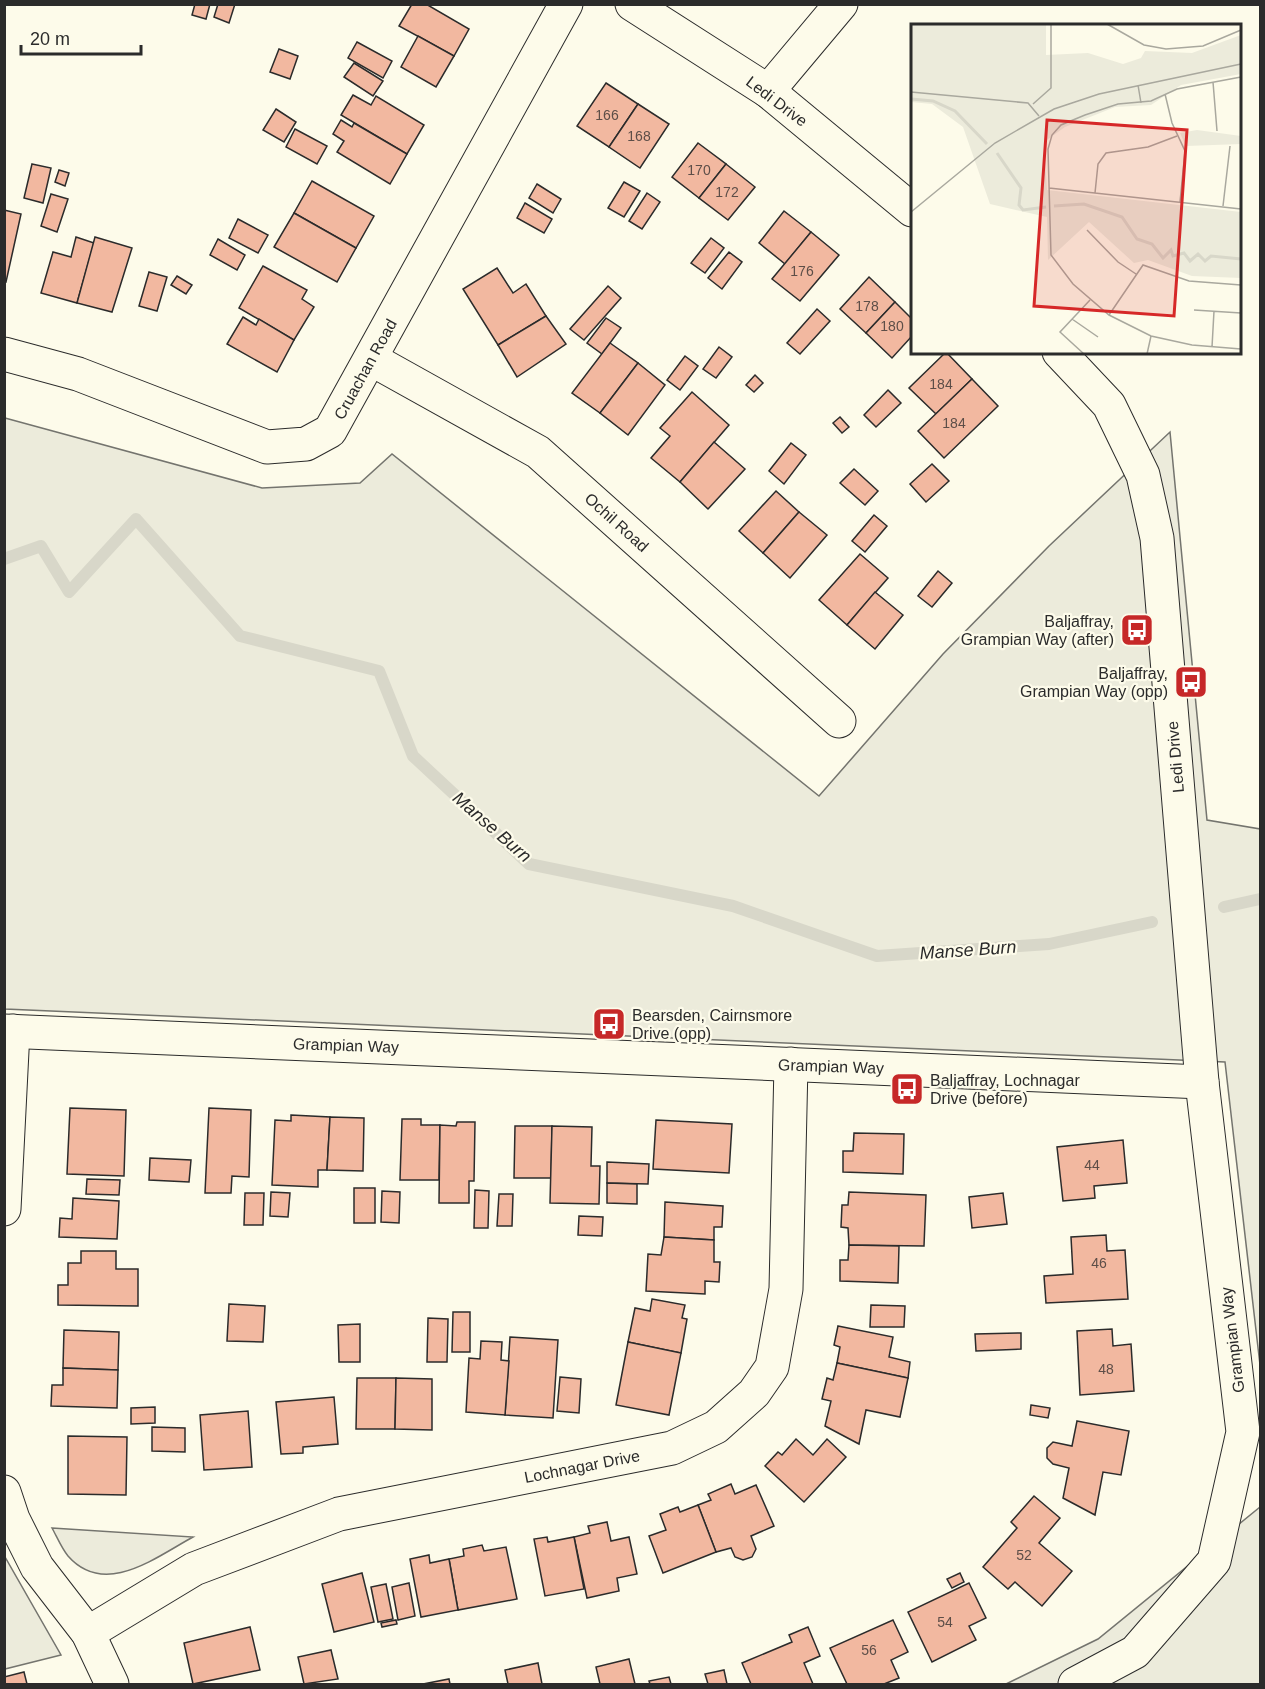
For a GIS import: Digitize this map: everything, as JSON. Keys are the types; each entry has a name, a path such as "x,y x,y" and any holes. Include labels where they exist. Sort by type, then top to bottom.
{"street":[{"name":"Cruachan Road","path":"4,354 78,374 267,447 306,444 330,432 566,4"},
{"name":"Ledi Drive","path":"632,4 768,91 911,209"},
{"path":"768,91 841,4"},
{"name":"Ledi Drive","path":"1061,354 1109,405 1143,475 1158,538 1202,1082"},
{"name":"Ochil Road","path":"370,359 538,452 839,721"},
{"path":"4,1209 9,1031"},
{"name":"Grampian Way","path":"9,1031 1202,1082 1243,1432 1214,1560 1136,1652 1075,1684"},
{"name":"Lochnagar Drive","path":"88,1633 194,1569 339,1514 672,1448 716,1427 754,1393 772,1367 781,1328 786,1289 791,1064"},
{"path":"4,1492 13,1519 37,1567 88,1633 112,1684"}],"shaded area":[{"path":"5,418 262,488 360,483 392,454 819,796 943,654 1049,546 1170,432 1207,820 1260,829 1260,1365 1225,1062 5,1009"},
{"path":"1260,1507 1260,1684 1006,1684 1098,1639"},
{"path":"52,1528 193,1537 130,1570 114,1574 98,1574 82,1568 68,1556"},
{"path":"5,1557 61,1655 5,1669"}],"building":[{"path":"195,4 210,4 206,19 192,15"},
{"path":"218,4 235,4 229,23 214,17"},
{"path":"412,4 426,4 469,29 454,56 399,26"},
{"path":"418,36 454,56 436,87 401,67"},
{"path":"357,42 392,61 383,78 348,58"},
{"path":"279,49 298,56 290,79 270,72"},
{"path":"354,63 383,81 373,96 344,77"},
{"path":"606,83 638,104 609,147 577,126"},
{"path":"353,95 371,105 376,96 424,125 407,154 341,115"},
{"path":"638,104 669,124 640,168 609,147"},
{"path":"276,109 296,122 284,142 263,130"},
{"path":"341,120 352,127 354,123 407,154 390,184 337,152 344,141 333,134"},
{"path":"295,129 327,146 317,164 286,147"},
{"path":"698,143 726,164 699,198 672,177"},
{"path":"32,164 51,168 43,203 24,198"},
{"path":"726,164 755,187 728,220 699,198"},
{"path":"59,170 69,173 65,186 55,182"},
{"path":"312,181 374,216 356,248 294,213"},
{"path":"624,182 640,191 624,217 608,208"},
{"path":"537,184 561,199 553,213 529,198"},
{"path":"647,193 660,202 642,229 629,221"},
{"path":"51,194 68,199 57,232 41,226"},
{"path":"525,203 552,219 544,233 517,218"},
{"path":"4,210 21,214 6,282 4,281"},
{"path":"784,211 811,232 785,264 759,243"},
{"path":"294,213 356,248 337,282 274,247"},
{"path":"238,219 268,235 258,253 229,238"},
{"path":"811,232 839,255 800,301 772,279"},
{"path":"76,237 94,243 77,303 41,293 53,252 71,257"},
{"path":"95,237 132,248 112,312 77,303"},
{"path":"711,238 724,248 705,273 691,263"},
{"path":"218,239 245,255 237,270 210,255"},
{"path":"729,252 742,262 722,289 708,278"},
{"path":"263,266 307,290 302,299 314,307 294,340 239,308"},
{"path":"497,268 513,293 526,284 546,316 498,345 463,289"},
{"path":"149,272 167,277 157,311 139,306"},
{"path":"177,276 192,285 186,294 171,285"},
{"path":"869,277 895,302 866,333 840,309"},
{"path":"608,286 621,298 584,340 570,329"},
{"path":"895,302 911,318 911,337 892,358 866,333"},
{"path":"817,309 830,321 800,354 787,343"},
{"path":"546,316 566,344 517,377 498,345"},
{"path":"243,317 256,325 259,319 294,340 277,372 227,344"},
{"path":"606,318 621,328 602,354 587,343"},
{"path":"610,343 638,363 600,413 572,393"},
{"path":"719,347 732,357 716,378 703,369"},
{"path":"944,354 948,354 972,379 936,414 909,388"},
{"path":"685,356 698,366 680,390 667,380"},
{"path":"638,363 665,385 628,435 600,413"},
{"path":"755,375 763,383 754,392 746,385"},
{"path":"972,379 998,406 944,458 918,431"},
{"path":"888,390 901,403 876,427 864,415"},
{"path":"692,392 729,425 680,482 651,458 670,436 660,428"},
{"path":"840,417 849,427 842,433 833,423"},
{"path":"714,442 745,469 708,509 680,482"},
{"path":"791,443 806,455 784,484 769,471"},
{"path":"932,464 949,481 926,502 910,484"},
{"path":"854,469 878,491 865,505 840,483"},
{"path":"776,491 799,512 763,553 739,531"},
{"path":"799,512 827,535 790,578 763,553"},
{"path":"874,515 887,526 865,552 852,541"},
{"path":"860,554 888,578 847,625 819,600"},
{"path":"938,571 952,583 932,607 918,596"},
{"path":"875,592 903,615 875,649 847,625"},
{"path":"70,1108 126,1110 124,1176 67,1174"},
{"path":"209,1108 251,1110 249,1177 232,1176 231,1193 205,1193"},
{"path":"291,1115 330,1117 327,1170 318,1170 318,1187 272,1185 275,1120 291,1121"},
{"path":"330,1117 364,1118 363,1171 327,1170"},
{"path":"402,1119 421,1119 421,1125 440,1125 439,1180 400,1180"},
{"path":"656,1120 732,1124 729,1173 653,1169"},
{"path":"457,1122 475,1122 474,1181 469,1181 469,1203 439,1203 440,1125 456,1126"},
{"path":"515,1126 552,1126 551,1178 514,1178"},
{"path":"552,1126 592,1127 591,1166 600,1166 599,1204 550,1203"},
{"path":"854,1133 904,1134 903,1174 843,1172 843,1151 853,1151"},
{"path":"1123,1140 1127,1183 1094,1186 1095,1198 1063,1201 1057,1147"},
{"path":"150,1158 191,1160 189,1182 149,1180"},
{"path":"607,1162 649,1164 648,1184 607,1183"},
{"path":"87,1179 120,1180 119,1195 86,1194"},
{"path":"607,1183 637,1184 637,1204 607,1203"},
{"path":"354,1188 375,1188 375,1223 354,1223"},
{"path":"475,1190 489,1191 488,1228 474,1228"},
{"path":"382,1191 400,1192 399,1223 381,1222"},
{"path":"271,1192 290,1193 288,1217 270,1216"},
{"path":"849,1192 926,1195 924,1246 849,1245 848,1228 841,1227 842,1205 848,1205"},
{"path":"245,1193 264,1193 263,1225 244,1225"},
{"path":"1003,1193 1007,1224 972,1228 969,1197"},
{"path":"499,1194 513,1194 512,1226 497,1226"},
{"path":"73,1198 119,1201 117,1239 59,1237 60,1218 72,1219"},
{"path":"665,1202 723,1206 722,1227 714,1227 714,1240 664,1237"},
{"path":"579,1216 603,1217 602,1236 578,1235"},
{"path":"1106,1235 1107,1251 1125,1250 1128,1299 1046,1303 1044,1276 1073,1274 1071,1237"},
{"path":"664,1237 714,1240 714,1262 720,1262 719,1282 705,1281 705,1294 646,1291 648,1254 661,1255"},
{"path":"849,1245 899,1246 898,1283 840,1281 840,1260 848,1260"},
{"path":"81,1251 116,1251 116,1269 138,1269 138,1306 58,1305 58,1285 68,1285 68,1263 81,1263"},
{"path":"652,1299 685,1305 682,1318 687,1319 681,1353 628,1342 635,1308 650,1311"},
{"path":"229,1304 265,1306 263,1342 227,1341"},
{"path":"871,1305 905,1306 904,1327 870,1327"},
{"path":"453,1312 470,1312 470,1352 452,1352"},
{"path":"428,1318 448,1319 447,1362 427,1362"},
{"path":"360,1324 360,1362 339,1362 338,1325"},
{"path":"838,1326 893,1337 889,1357 910,1362 908,1378 837,1363 840,1347 834,1345"},
{"path":"1112,1329 1113,1346 1131,1344 1134,1391 1080,1395 1077,1331"},
{"path":"64,1330 119,1332 118,1370 63,1368"},
{"path":"1021,1333 1021,1349 976,1351 975,1334"},
{"path":"510,1337 558,1340 553,1418 505,1415"},
{"path":"481,1341 502,1342 501,1360 509,1361 505,1415 466,1412 469,1358 480,1359"},
{"path":"628,1342 681,1353 669,1415 616,1405"},
{"path":"837,1363 908,1378 900,1417 866,1410 859,1444 825,1426 831,1401 822,1399 827,1378 833,1380"},
{"path":"63,1368 118,1370 117,1408 51,1406 52,1385 63,1385"},
{"path":"560,1377 581,1379 579,1413 557,1411"},
{"path":"357,1378 396,1378 395,1429 356,1429"},
{"path":"396,1378 432,1379 432,1430 395,1429"},
{"path":"334,1397 338,1444 303,1447 303,1453 281,1454 276,1402"},
{"path":"1031,1405 1050,1408 1048,1418 1030,1415"},
{"path":"155,1407 155,1423 131,1424 131,1408"},
{"path":"248,1411 252,1467 204,1470 200,1415"},
{"path":"1077,1421 1129,1431 1121,1475 1103,1472 1095,1515 1063,1498 1069,1468 1053,1464 1047,1458 1047,1448 1053,1442 1072,1446"},
{"path":"152,1427 185,1428 185,1452 152,1451"},
{"path":"68,1436 127,1437 126,1495 68,1494"},
{"path":"796,1439 813,1455 827,1439 846,1457 804,1502 765,1466 778,1452 782,1455"},
{"path":"731,1484 735,1494 756,1485 774,1526 751,1536 756,1549 752,1557 743,1560 735,1557 731,1548 716,1552 698,1505 711,1500 708,1494"},
{"path":"1034,1496 1060,1518 1039,1543 1072,1571 1042,1606 1015,1582 1008,1589 983,1567 1017,1528 1011,1522"},
{"path":"698,1505 716,1552 663,1573 649,1536 666,1530 660,1514 678,1507 680,1512"},
{"path":"607,1522 611,1541 629,1537 637,1574 617,1578 619,1591 587,1598 574,1537 590,1533 588,1526"},
{"path":"547,1537 548,1542 574,1537 584,1589 545,1596 534,1539"},
{"path":"482,1545 484,1551 506,1547 517,1599 458,1610 449,1559 464,1556 463,1549"},
{"path":"429,1555 430,1563 449,1559 458,1610 421,1617 410,1559"},
{"path":"362,1573 374,1622 334,1632 322,1584"},
{"path":"960,1573 964,1582 952,1588 947,1579"},
{"path":"409,1583 415,1616 398,1620 392,1587"},
{"path":"969,1583 986,1618 969,1626 976,1640 932,1662 908,1612"},
{"path":"386,1584 393,1619 378,1622 371,1587"},
{"path":"396,1620 397,1624 382,1627 381,1623"},
{"path":"893,1620 908,1652 891,1660 899,1678 884,1684 847,1684 830,1648"},
{"path":"250,1627 260,1670 193,1684 184,1643"},
{"path":"808,1627 820,1656 804,1663 813,1684 751,1684 742,1663 792,1642 789,1635"},
{"path":"331,1650 338,1679 304,1684 298,1657"},
{"path":"629,1659 635,1684 600,1684 596,1667"},
{"path":"538,1663 542,1684 508,1684 505,1670"},
{"path":"724,1670 727,1684 708,1684 705,1674"},
{"path":"24,1672 27,1684 4,1684 4,1677"},
{"path":"669,1677 671,1684 650,1684 649,1681"},
{"path":"449,1679 450,1684 423,1684"}],"waterway":[{"name":"Manse Burn","path":"4,559 41,546 69,592 136,519 240,636 379,671 413,756 529,864 733,906 877,956 1049,944 1152,922"},
{"name":"Manse Burn","path":"1224,907 1260,899"}],"place":[{"name":"Baljaffray, Grampian Way (after)","path":"1137,630"},
{"name":"Baljaffray, Grampian Way (opp)","path":"1191,682"},
{"name":"Bearsden, Cairnsmore Drive (opp)","path":"609,1024"},
{"name":"Baljaffray, Lochnagar Drive (before)","path":"907,1089"}]}
